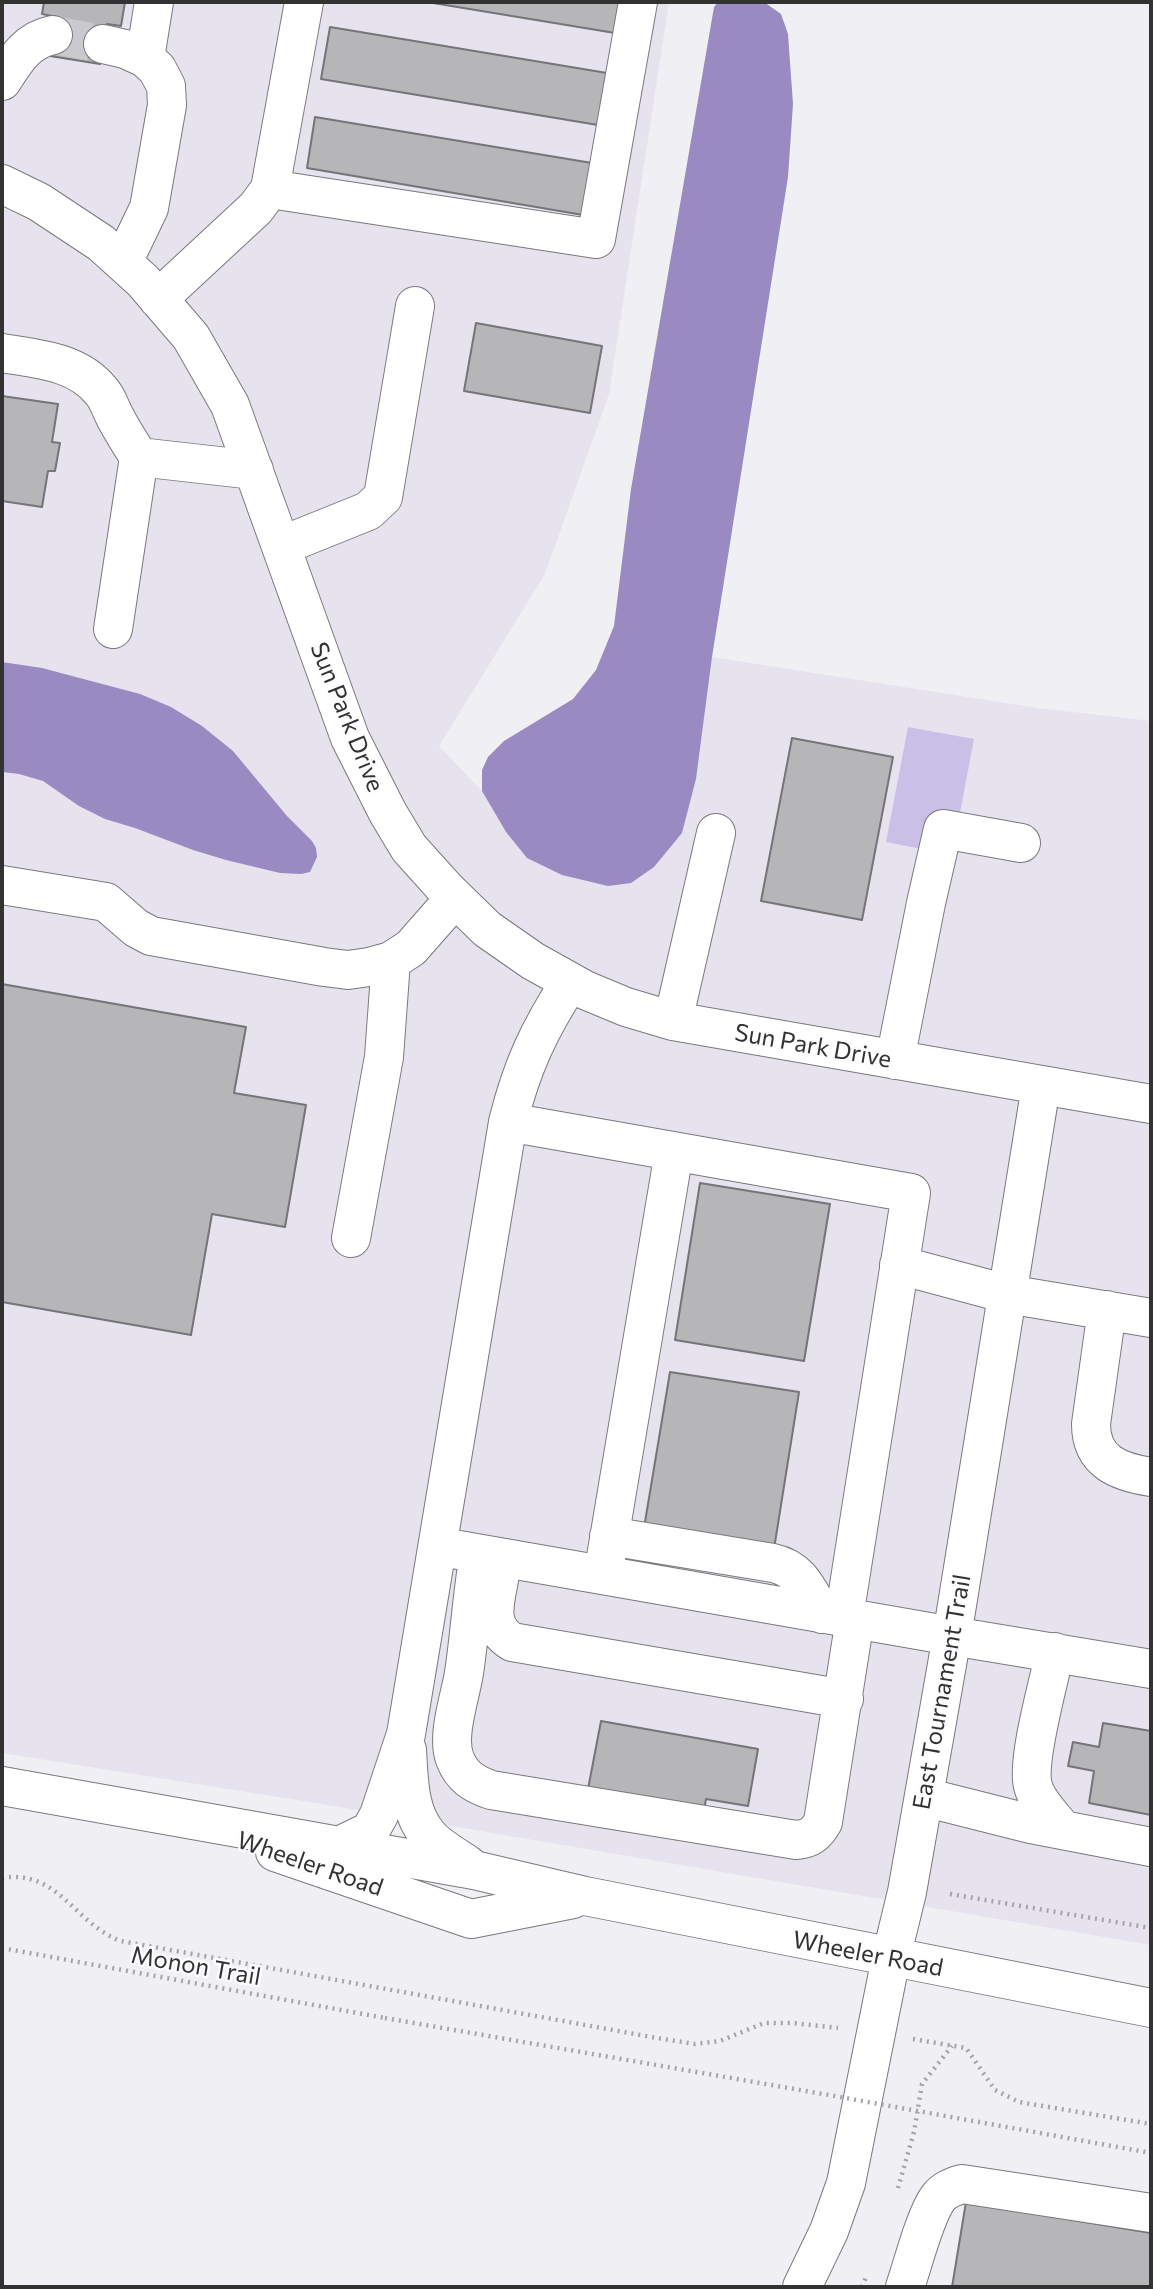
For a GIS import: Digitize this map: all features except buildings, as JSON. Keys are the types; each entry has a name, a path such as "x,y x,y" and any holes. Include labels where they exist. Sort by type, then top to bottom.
{"street":[{"path":"145,58 154,2"},
{"path":"158,299 256,208 270,189 304,2"},
{"path":"270,189 596,239 638,2"},
{"path":"2,81 26,47 39,38 53,35"},
{"path":"103,44 125,49 145,58 157,69 166,86 167,105 161,149 149,208 123,262"},
{"name":"Sun Park Drive","path":"2,184 39,202 101,243 123,262 191,337 230,405 350,738 387,813 409,848 487,929 533,961 585,990 626,1007 673,1021 1151,1104"},
{"path":"281,546 368,511 383,497 415,306"},
{"path":"2,354 55,362 91,379 104,393 139,457 113,629"},
{"path":"139,457 254,470"},
{"path":"895,1060 943,829 1021,843"},
{"path":"673,1021 716,833"},
{"path":"2,885 106,902 136,928 151,936 348,970 391,961 411,948 455,898"},
{"path":"351,1238 384,1057 391,961"},
{"path":"341,1845 370,1831 379,1815 406,1734 508,1122 528,1057 543,1024 570,982"},
{"name":"East Tournament Trail","path":"802,2287 829,2231 846,2183 925,1797 1041,1086"},
{"path":"491,1556 471,1595 464,1672 452,1738 454,1757 462,1772 474,1783 491,1790 796,1840 807,1839 817,1832 824,1822 844,1699 840,1617 911,1193 508,1122"},
{"path":"603,1575 674,1152"},
{"path":"899,1265 1007,1294 1151,1318"},
{"path":"1107,1310 1091,1438 1104,1460 1114,1468 1151,1477"},
{"path":"610,1536 789,1567 840,1617"},
{"path":"438,1547 1151,1669"},
{"path":"491,1556 495,1624 500,1634 512,1642 844,1699"},
{"path":"1055,1652 1032,1760 1032,1780 1037,1797 1063,1830"},
{"path":"406,1734 409,1786 416,1816 428,1835 474,1870"},
{"name":"Wheeler Road","path":"2,1786 474,1870 585,1896 1151,2008"},
{"path":"925,1797 1063,1830 1151,1847"},
{"name":"Wheeler Road","path":"157,1813 471,1919 585,1896"},
{"path":"905,2287 937,2199 947,2189 962,2184 1151,2213"}],"path":[{"path":"2,1878 13,1876 36,1879 52,1889 105,1934 132,1943 695,2044 720,2041 764,2023 793,2023"},
{"path":"950,1894 1151,1928"},
{"name":"Monon Trail","path":"2,1948 1151,2153"},
{"path":"924,2041 966,2048 995,2090 1019,2102 1151,2124"},
{"path":"897,2190 914,2132 922,2084 953,2046"},
{"path":"862,2287 871,2263"}],"shaded area":[{"path":"2,2 669,2 609,394 545,574 439,746 482,791 506,832 527,858 682,833 696,779 712,657 1038,708 1151,721 1151,1945 316,1803 2,1753"},
{"path":"718,2 764,2 781,14 788,34 793,104 788,177 712,657 696,779 682,833 654,867 631,883 608,886 562,875 527,858 506,832 482,791 482,770 488,757 504,741 573,699 596,670 614,626 631,489 714,7"},
{"path":"2,662 42,668 140,694 171,707 202,726 233,751 287,816 312,841 317,857 310,872 280,873 193,850 105,819 79,806 43,781 2,772"},
{"path":"908,727 974,739 952,855 886,842"}],"tunnel":[{"path":"53,35 103,44"}]}
